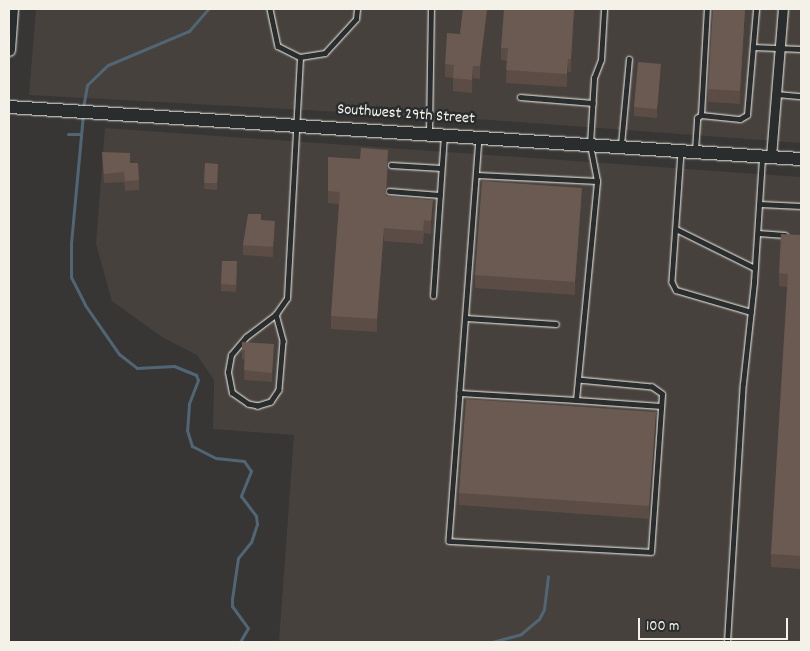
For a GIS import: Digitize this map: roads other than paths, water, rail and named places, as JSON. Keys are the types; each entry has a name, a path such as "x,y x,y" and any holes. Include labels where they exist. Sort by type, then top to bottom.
{"street":[{"path":"9,50 12,9"},
{"path":"767,157 776,94 782,9"},
{"name":"Southwest 29th Street","path":"9,107 298,124 801,159"}],"lane":[{"path":"270,9 278,46 300,57 325,53 356,19 357,9"},
{"path":"429,134 431,9"},
{"path":"576,400 597,181 590,144 594,78 601,60 604,9"},
{"path":"702,115 707,9"},
{"path":"695,152 697,118 702,115 740,119 747,115 756,9"},
{"path":"753,47 801,49"},
{"path":"276,314 282,326 283,340 279,390 271,402 258,406 248,404 232,393 228,372 231,355 246,338 276,314 287,298 298,124 300,57"},
{"path":"621,146 629,59"},
{"path":"776,94 801,96"},
{"path":"520,98 592,103"},
{"path":"433,296 444,134"},
{"path":"480,137 449,541 651,552 662,394 652,387 578,380"},
{"path":"681,151 672,282 676,290 751,312"},
{"path":"728,642 743,384 760,204 767,157"},
{"path":"391,165 442,168"},
{"path":"477,175 597,181"},
{"path":"389,191 440,195"},
{"path":"760,204 801,206"},
{"path":"676,229 755,268"},
{"path":"758,233 792,236"},
{"path":"466,318 556,324"},
{"path":"460,393 661,406"}],"waterway":[{"path":"83,108 87,85 108,65 189,31 208,9"},
{"path":"83,114 71,243 71,277 85,305 119,354 137,368 174,366 196,375 198,380 189,404 187,430 192,446 216,458 244,461 251,471 241,496 256,516 257,524 251,542 238,558 232,599 232,606 248,628 240,642"},
{"path":"68,134 80,134"},
{"path":"492,642 521,634 539,619 544,609 548,576"}]}
